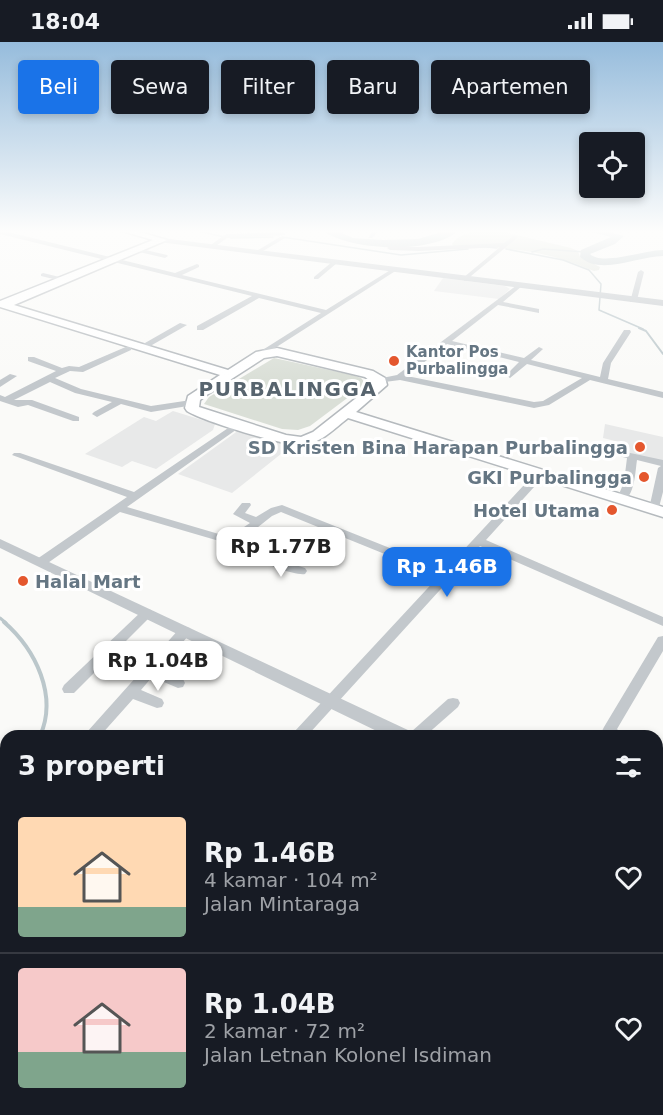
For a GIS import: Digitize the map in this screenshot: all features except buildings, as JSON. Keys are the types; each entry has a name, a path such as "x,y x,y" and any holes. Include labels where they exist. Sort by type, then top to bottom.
{"main road":[{"path":"1,306 66,280"},
{"path":"1,306 142,347 227,376"},
{"path":"1,306 128,348 227,376"},
{"path":"264,353 287,353 369,375 380,381 378,389 346,414 318,435 303,441 284,439 198,412 192,408 191,403 201,393 227,376 264,353"},
{"path":"346,414 659,511"}],"street":[{"path":"197,280 326,312"},
{"path":"264,353 378,280"},
{"path":"473,280 663,303"},
{"path":"633,300 639,280"},
{"path":"400,377 519,286"},
{"path":"200,328 258,295"},
{"path":"497,303 536,311"},
{"path":"142,347 183,325"},
{"path":"603,381 608,363 627,332"},
{"path":"447,342 663,395"},
{"path":"2,395 49,379 63,370 70,368 81,370 128,348"},
{"path":"510,375 539,349"},
{"path":"31,359 63,370"},
{"path":"0,384 13,376"},
{"path":"380,381 400,377 534,405 546,403 590,377"},
{"path":"49,379 78,391 153,410 191,403"},
{"path":"640,389 645,381"},
{"path":"2,395 19,404 28,402 76,419"},
{"path":"96,414 120,400"},
{"path":"41,562 237,425"},
{"path":"16,455 135,496"},
{"path":"622,499 629,482 626,455 663,465 659,511"},
{"path":"305,730 540,474"},
{"path":"246,505 238,514 258,522"},
{"path":"119,508 227,540 234,540 251,546 254,553 269,560 301,571"},
{"path":"234,540 272,511 285,509 447,575"},
{"path":"269,560 292,538"},
{"path":"479,541 663,621"},
{"path":"0,543 390,730"},
{"path":"69,689 147,613"},
{"path":"97,730 185,632"},
{"path":"610,730 663,640"},
{"path":"150,671 178,683"},
{"path":"131,692 157,703"},
{"path":"423,730 453,704"}],"shaded area":[{"path":"442,280 505,286 510,289 499,299 434,291"},
{"path":"274,358 352,375 361,378 366,384 310,426 298,430 282,429 204,404 209,397"},
{"path":"173,411 215,424 213,430 156,469 132,461 122,467 85,454 144,417 156,421"},
{"name":"SD Kristen Bina Harapan Purbalingga","path":"605,424 663,437 663,464 616,452 619,442 603,438"},
{"path":"239,430 291,446 232,493 178,474"}],"waterway":[{"path":"598,280 601,284 599,310 643,329"},
{"path":"639,328 646,331 663,354"},
{"path":"0,618 6,623"},
{"path":"4,622 26,646 41,674 46,705 42,730"}],"place":[{"name":"Kantor Pos Purbalingga","path":"394,361"},
{"name":"SD Kristen Bina Harapan Purbalingga","path":"640,447"},
{"name":"GKI Purbalingga","path":"644,477"},
{"name":"Hotel Utama","path":"612,510"},
{"name":"Halal Mart","path":"23,581"}],"district":[{"name":"PURBALINGGA","path":"288,389"}]}
